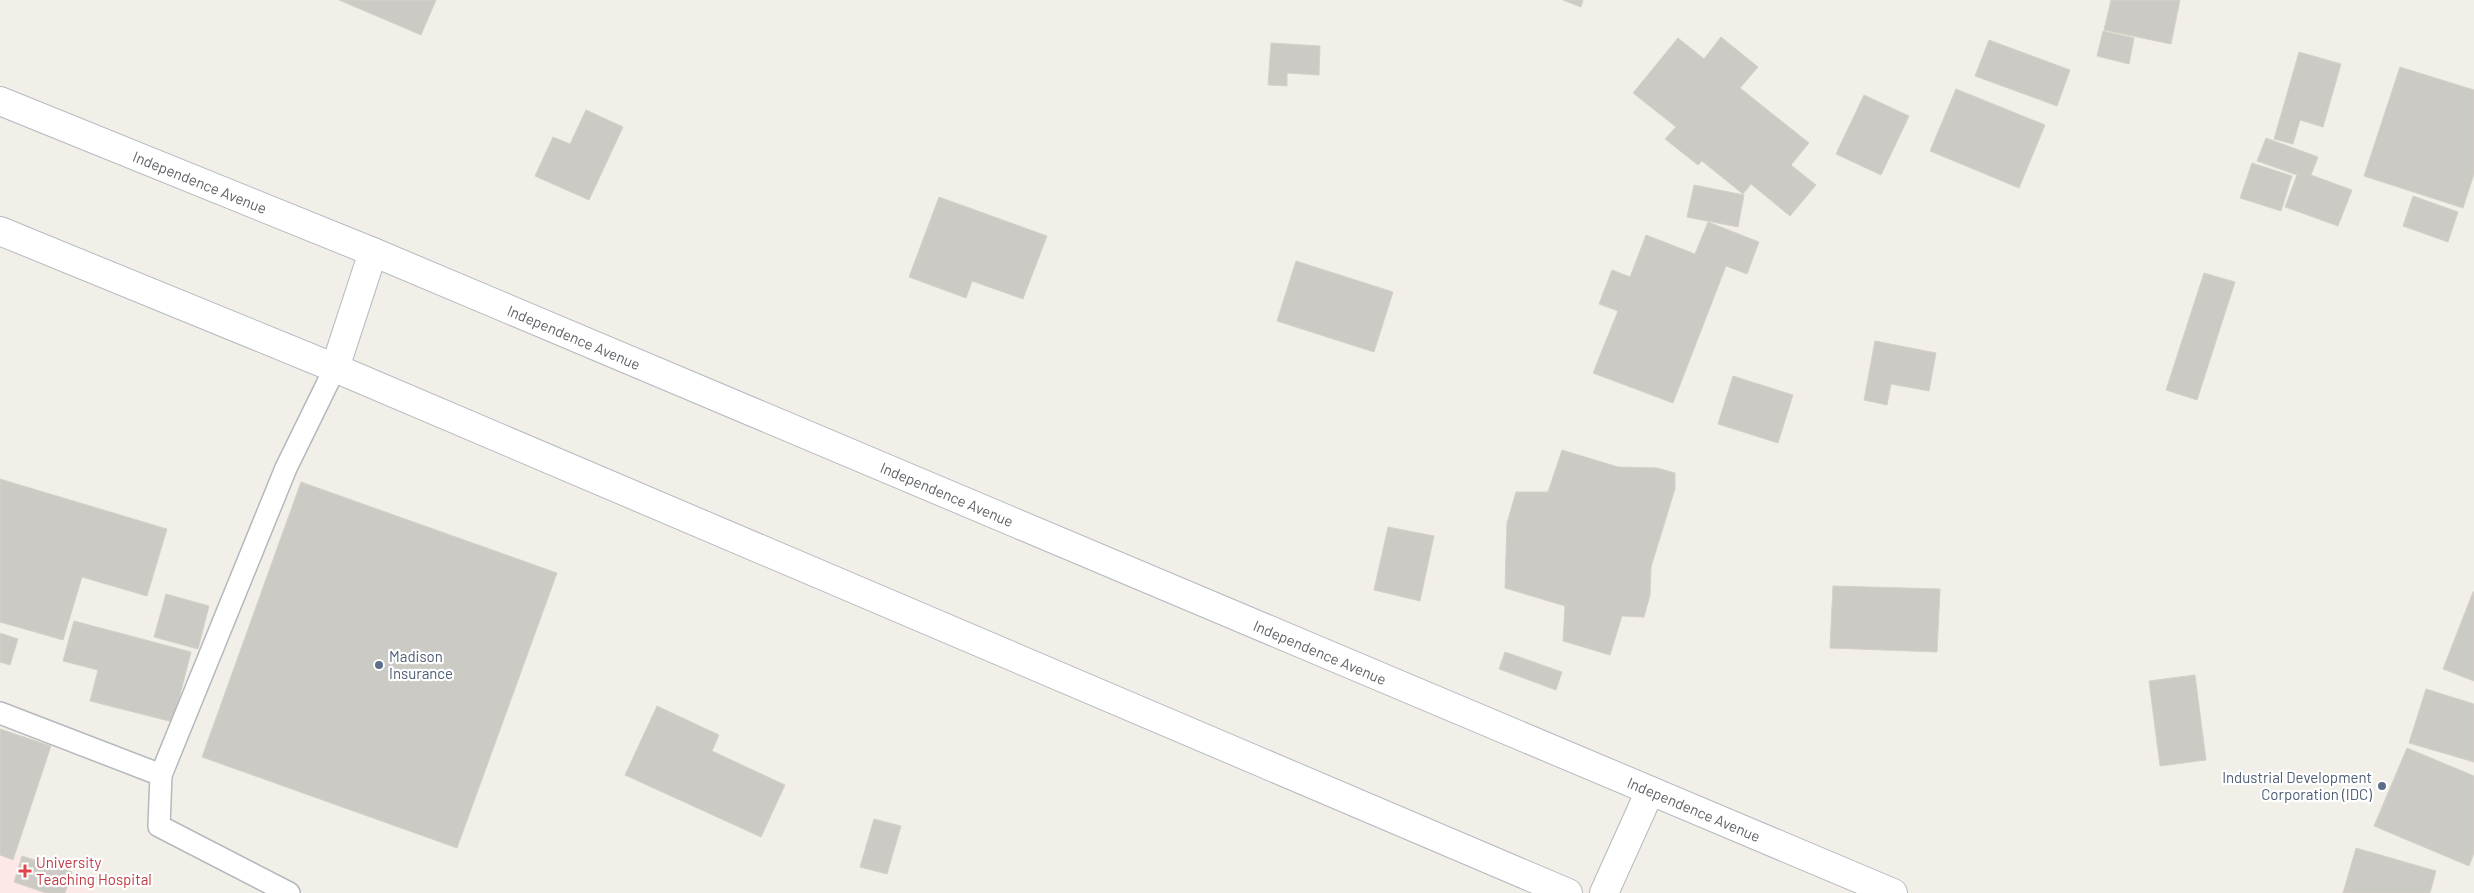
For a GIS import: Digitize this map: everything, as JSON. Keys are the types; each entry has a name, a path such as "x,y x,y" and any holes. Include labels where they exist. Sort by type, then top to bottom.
{"main road":[{"name":"Independence Avenue","path":"0,101 372,252 1892,893"},
{"path":"0,231 334,368 1568,893"},
{"path":"334,368 372,252"},
{"path":"1604,893 1650,791"}],"lane":[{"path":"289,893 159,826 160,775 286,468 334,368"},
{"path":"0,713 160,775"}],"shaded area":[{"name":"University Teaching Hospital","path":"0,848 98,893 0,893"}],"building":[{"path":"339,0 436,0 421,35"},
{"path":"1563,0 1583,0 1581,7"},
{"path":"2111,0 2180,0 2171,44 2104,30"},
{"path":"2103,31 2134,38 2129,64 2097,56"},
{"path":"1721,37 1758,67 1740,88 1809,143 1791,165 1816,185 1790,216 1751,184 1743,194 1702,161 1698,165 1665,139 1676,127 1633,93 1678,38 1704,59"},
{"path":"1989,40 2070,70 2057,106 1975,76"},
{"path":"1271,43 1320,46 1319,75 1287,73 1287,86 1268,85"},
{"path":"2299,52 2341,64 2323,127 2300,120 2293,144 2274,139"},
{"path":"2400,67 2474,90 2474,174 2463,208 2364,176"},
{"path":"1956,89 2045,125 2019,188 1930,151"},
{"path":"1864,95 1909,116 1881,175 1836,154"},
{"path":"586,110 623,127 589,200 535,176 553,137 570,144"},
{"path":"2266,138 2318,157 2311,175 2352,190 2338,226 2285,207 2297,175 2257,161"},
{"path":"2252,163 2292,176 2281,211 2240,198"},
{"path":"1694,185 1744,195 1738,227 1687,217"},
{"path":"2413,196 2458,212 2448,242 2403,226"},
{"path":"939,197 1047,236 1023,299 972,281 966,298 909,277"},
{"path":"1708,222 1759,242 1747,274 1726,266 1673,403 1593,373 1618,311 1599,304 1612,270 1630,277 1646,235 1695,254"},
{"path":"1296,261 1393,292 1374,352 1277,321"},
{"path":"2204,273 2235,282 2197,400 2166,390"},
{"path":"1875,341 1936,353 1929,391 1891,384 1887,405 1864,400"},
{"path":"1733,376 1793,395 1778,443 1718,424"},
{"path":"1562,450 1618,467 1657,468 1675,473 1675,489 1651,567 1650,595 1644,617 1622,616 1610,655 1563,641 1565,606 1505,588 1507,523 1516,492 1548,492"},
{"path":"0,479 167,529 147,596 82,577 63,640 0,622"},
{"name":"Madison Insurance","path":"301,482 557,573 457,848 202,757"},
{"path":"1388,527 1434,536 1420,601 1374,590"},
{"path":"1833,586 1940,589 1937,652 1830,648"},
{"path":"2474,592 2474,681 2443,669"},
{"path":"166,594 209,606 198,649 154,637"},
{"path":"74,621 191,652 173,722 90,701 98,670 63,661"},
{"path":"0,633 18,639 10,665 0,662"},
{"path":"1505,652 1562,672 1556,690 1499,669"},
{"path":"2195,675 2206,760 2160,766 2149,681"},
{"path":"2426,689 2474,704 2474,762 2409,743"},
{"path":"657,706 719,735 712,751 785,785 761,837 625,775"},
{"path":"0,729 51,746 13,860 0,855"},
{"path":"2407,748 2474,776 2474,853 2469,866 2374,826"},
{"path":"874,819 901,826 887,874 860,867"},
{"path":"2356,848 2436,871 2430,893 2343,893"},
{"path":"22,856 72,872 65,893 46,893 14,882"}],"place":[{"name":"Madison Insurance","path":"379,665"},
{"name":"Industrial Development Corporation (IDC)","path":"2382,786"},
{"name":"University Teaching Hospital","path":"25,871"}]}
